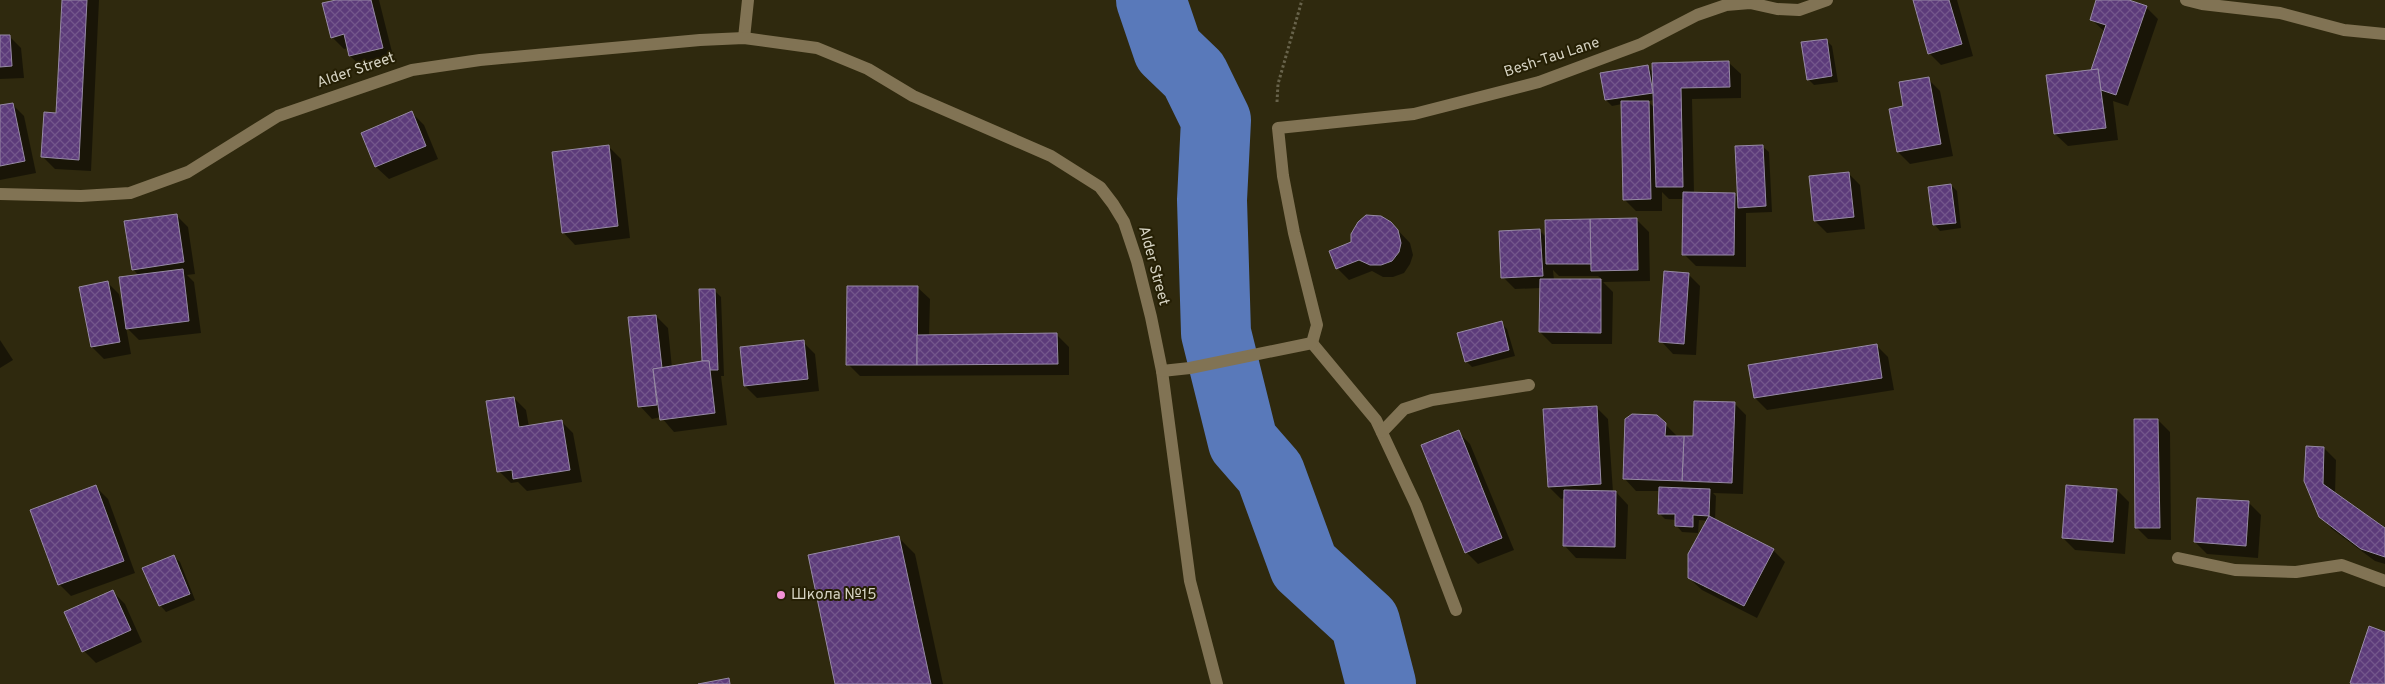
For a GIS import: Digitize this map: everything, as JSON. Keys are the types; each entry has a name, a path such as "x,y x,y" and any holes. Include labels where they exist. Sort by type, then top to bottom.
{"street":[{"path":"744,38 748,0"},
{"name":"Besh-Tau Lane","path":"1278,128 1414,114 1539,82 1641,44 1697,15 1726,5 1750,3 1778,9 1799,10 1827,0"},
{"path":"2186,0 2202,4 2280,13 2344,30 2385,34"},
{"name":"Alder Street","path":"0,194 81,196 130,193 188,172 278,116 412,70 480,60 744,38 817,48 859,66 913,96 1051,156 1100,187 1124,222 1137,261 1162,371 1190,581 1216,684"},
{"path":"1278,128 1282,176 1317,325 1312,343"},
{"path":"1162,371 1190,368 1286,346 1312,343"},
{"path":"1312,343 1376,420 1416,505 1456,610"},
{"path":"1382,432 1404,409 1432,400 1529,385"},
{"path":"2178,558 2235,570 2296,572 2342,565 2385,581"}],"path":[{"path":"1278,128 1278,84 1302,0"}],"building":[{"path":"62,0 87,0 79,160 41,157 44,112 56,113"},
{"path":"336,0 371,0 383,48 349,56 344,34 331,38 322,3"},
{"path":"1913,0 1949,0 1962,44 1928,54"},
{"path":"2096,0 2129,0 2147,6 2116,95 2101,90 2098,69 2091,70 2106,25 2090,20"},
{"path":"0,35 10,35 12,66 0,67"},
{"path":"1827,39 1832,76 1807,80 1801,42"},
{"path":"1729,61 1730,87 1681,88 1683,187 1656,187 1652,63"},
{"path":"1648,65 1653,93 1605,100 1600,73"},
{"path":"2098,69 2106,128 2054,134 2046,75"},
{"path":"1929,77 1941,144 1897,152 1889,109 1903,106 1899,82"},
{"path":"1621,101 1649,101 1651,199 1623,200"},
{"path":"13,103 25,161 0,166 0,105"},
{"path":"412,111 426,146 375,167 361,133"},
{"path":"609,145 618,226 562,233 552,152"},
{"path":"1763,145 1766,206 1738,208 1735,146"},
{"path":"1849,172 1854,217 1814,221 1809,176"},
{"path":"1951,184 1956,223 1933,225 1928,187"},
{"path":"1683,192 1735,193 1734,255 1682,255"},
{"path":"177,214 184,262 132,270 124,221"},
{"path":"1366,215 1381,216 1391,222 1398,230 1401,243 1399,252 1392,261 1381,265 1370,265 1359,260 1336,269 1329,251 1351,242 1351,234 1358,222"},
{"path":"1637,218 1638,270 1591,271 1590,219"},
{"path":"1590,219 1591,264 1546,264 1545,220"},
{"path":"1540,229 1543,276 1501,278 1499,231"},
{"path":"183,269 189,321 126,329 119,277"},
{"path":"1664,271 1689,273 1684,344 1659,342"},
{"path":"1540,279 1601,279 1601,333 1539,332"},
{"path":"108,281 120,342 91,347 79,287"},
{"path":"847,286 918,286 917,365 846,365"},
{"path":"699,289 715,289 718,370 710,370 709,361 702,361"},
{"path":"656,315 662,368 653,369 657,405 638,407 628,317"},
{"path":"1502,321 1509,350 1465,362 1457,333"},
{"path":"1057,333 1058,364 917,365 917,335"},
{"path":"804,340 808,379 744,386 740,347"},
{"path":"1877,344 1882,378 1754,398 1748,365"},
{"path":"709,361 715,413 660,420 653,369"},
{"path":"514,397 519,427 562,420 570,470 513,479 512,470 497,472 486,401"},
{"path":"1694,401 1735,402 1732,483 1682,481 1684,436 1693,436"},
{"path":"1597,406 1601,484 1548,487 1543,409"},
{"path":"1632,414 1657,415 1666,423 1665,436 1684,436 1682,481 1623,479 1625,419"},
{"path":"2134,419 2158,419 2160,528 2135,528"},
{"path":"1459,430 1502,538 1465,553 1421,445"},
{"path":"2306,446 2324,447 2323,484 2385,528 2385,557 2361,549 2319,517 2304,481"},
{"path":"96,485 124,561 58,585 30,510"},
{"path":"2066,485 2117,489 2113,542 2062,538"},
{"path":"1659,487 1710,489 1709,516 1693,515 1693,527 1675,526 1675,514 1658,514"},
{"path":"1564,490 1616,491 1615,547 1563,546"},
{"path":"2197,498 2249,501 2246,546 2194,542"},
{"path":"1709,516 1774,549 1744,606 1688,578 1688,554"},
{"path":"899,536 931,684 835,684 808,555"},
{"path":"174,555 190,594 159,606 142,568"},
{"path":"113,590 131,630 82,652 64,612"},
{"path":"2369,626 2385,632 2385,684 2352,684 2350,683"},
{"path":"729,678 730,684 698,684"}],"waterway":[{"path":"1151,0 1168,50 1194,75 1216,120 1212,200 1216,333 1243,442 1270,473 1304,566 1365,622 1381,684"}],"place":[{"name":"Школа №15","path":"781,595"}]}
